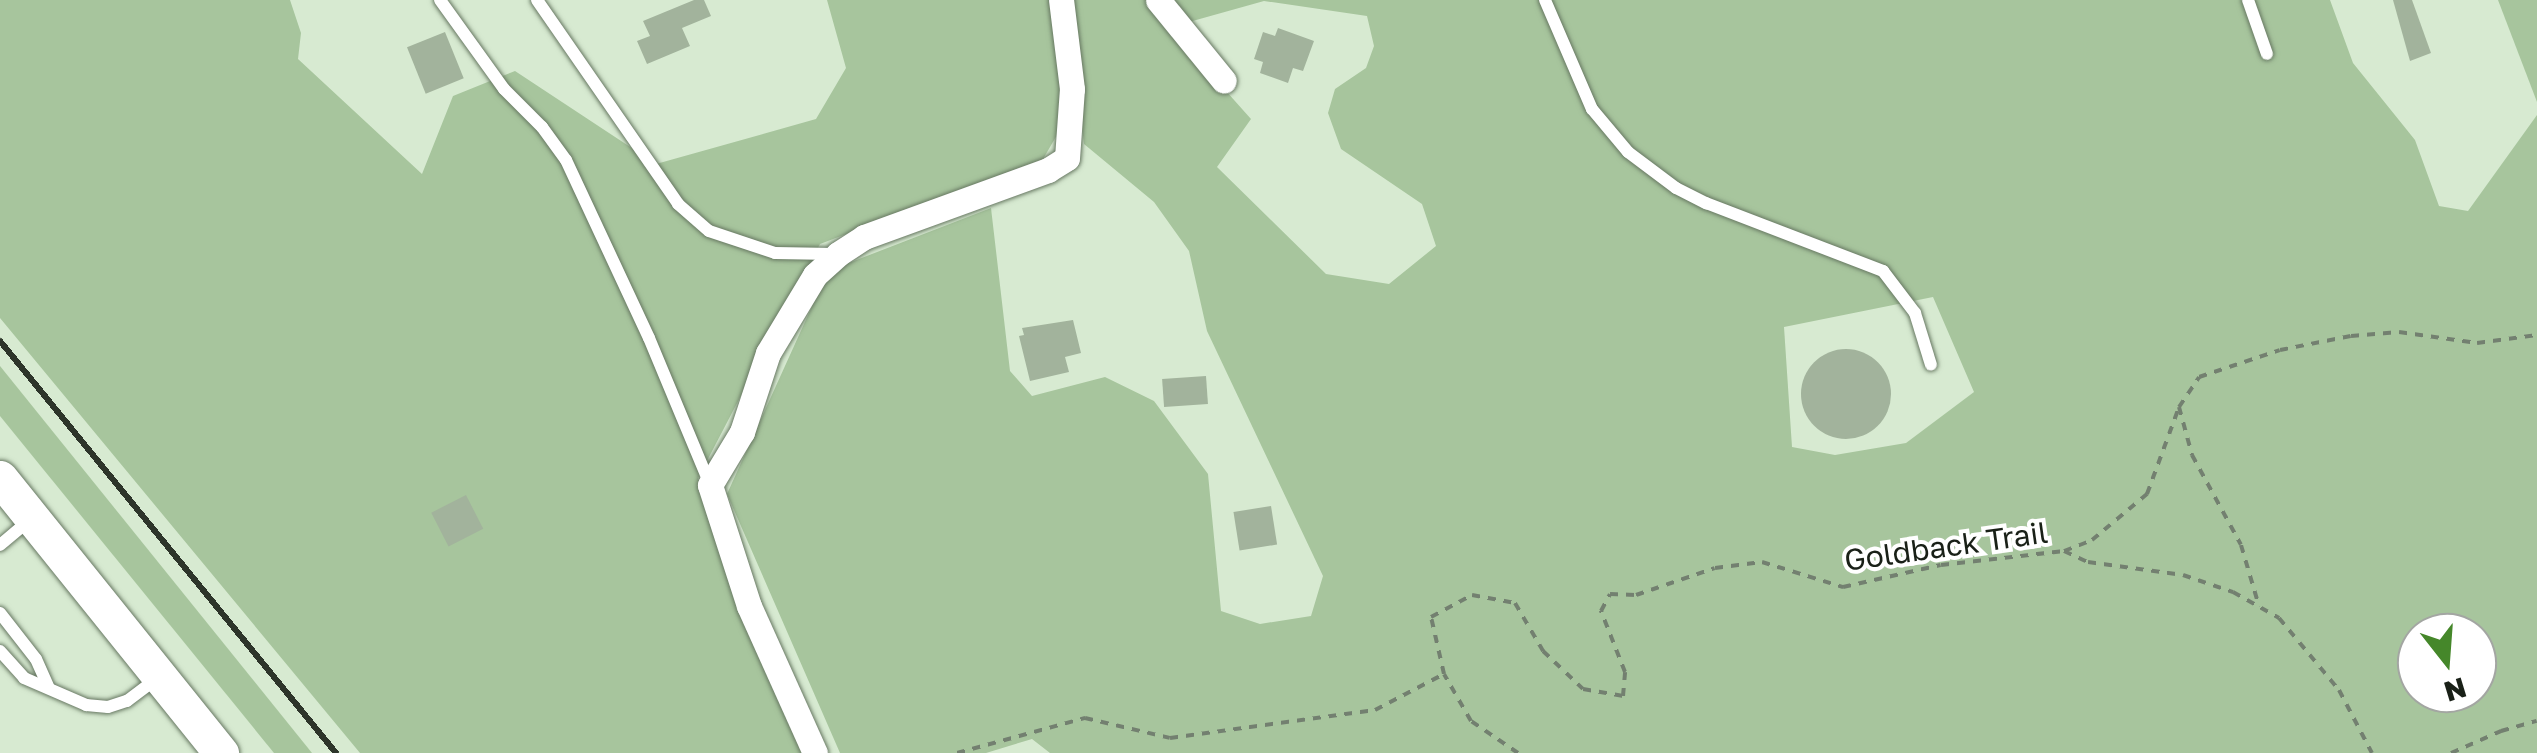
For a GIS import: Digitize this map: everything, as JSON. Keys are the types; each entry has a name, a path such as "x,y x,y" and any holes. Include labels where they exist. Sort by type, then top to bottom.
{"main road":[{"path":"0,478 218,752"}],"street":[{"path":"815,753 749,606 710,485 742,432 768,353 815,275 864,237 1048,170 1067,158 1072,90 1061,0"},
{"path":"1158,0 1224,81"}],"lane":[{"path":"440,0 504,89 542,127 566,160 649,338 710,485"},
{"path":"537,0 678,204 710,232 775,253 838,254"},
{"path":"1546,0 1592,109 1628,152 1676,188 1706,204 1883,270 1915,312 1931,365"},
{"path":"2248,0 2267,54"},
{"path":"0,545 32,519"},
{"path":"0,612 36,660 48,686"},
{"path":"0,651 16,673 86,704 108,707 127,701 160,677"}],"path":[{"path":"2064,551 2092,540 2147,494 2179,408 2199,377 2280,350 2399,332 2477,343 2537,335"},
{"path":"2179,408 2192,455 2241,545 2260,608"},
{"name":"Goldback Trail","path":"1518,753 1470,721 1444,674 1431,617 1472,595 1515,603 1543,652 1583,690 1624,696 1625,672 1601,611 1610,594 1636,595 1715,568 1762,562 1843,587 1940,565 2064,551 2088,562 2184,575 2233,592 2279,618 2308,648 2339,690 2372,753"},
{"path":"958,753 1085,718 1170,738 1375,710 1444,674"},
{"path":"2451,753 2501,731 2537,721"}],"green space":[{"path":"0,0 290,0 301,33 298,59 422,174 453,96 515,71 656,164 816,119 846,68 827,0 1051,0 1062,91 1057,135 1043,159 820,244 698,478 729,569 803,753 360,753 0,318"},
{"path":"1067,0 2330,0 2353,63 2415,140 2439,206 2468,211 2537,115 2537,753 1050,753 1032,739 986,753 840,753 727,494 828,271 991,208 1010,371 1032,396 1105,377 1154,401 1208,474 1221,611 1260,624 1311,616 1323,576 1207,331 1189,251 1154,202 1084,144","holes":["1264,1 1367,16 1374,46 1366,68 1335,89 1328,113 1341,149 1422,204 1436,246 1389,284 1326,274 1217,167 1251,119 1176,35 1189,22","1933,297 1974,392 1906,443 1835,455 1792,447 1784,327"]},
{"path":"2498,0 2537,0 2537,102"},
{"path":"0,366 312,753 274,753 0,416"}],"building":[{"path":"694,0 704,0 711,16 682,28 690,46 647,64 637,41 650,36 643,21"},
{"path":"2393,0 2412,0 2431,53 2410,61"},
{"path":"1278,28 1314,41 1303,71 1293,68 1288,83 1260,73 1263,62 1254,59 1263,32 1275,36"},
{"path":"445,32 464,78 426,94 407,47"},
{"path":"1073,320 1081,353 1065,357 1069,372 1030,381 1019,336 1024,335 1022,328"},
{"path":"1846,349 1878,362 1891,394 1878,426 1846,439 1814,426 1801,394 1814,362"},
{"path":"1206,376 1208,404 1164,407 1162,379"},
{"path":"466,495 483,529 449,547 431,513"},
{"path":"1271,506 1277,545 1240,550 1233,512"}],"railway":[{"path":"0,341 336,753"}]}
